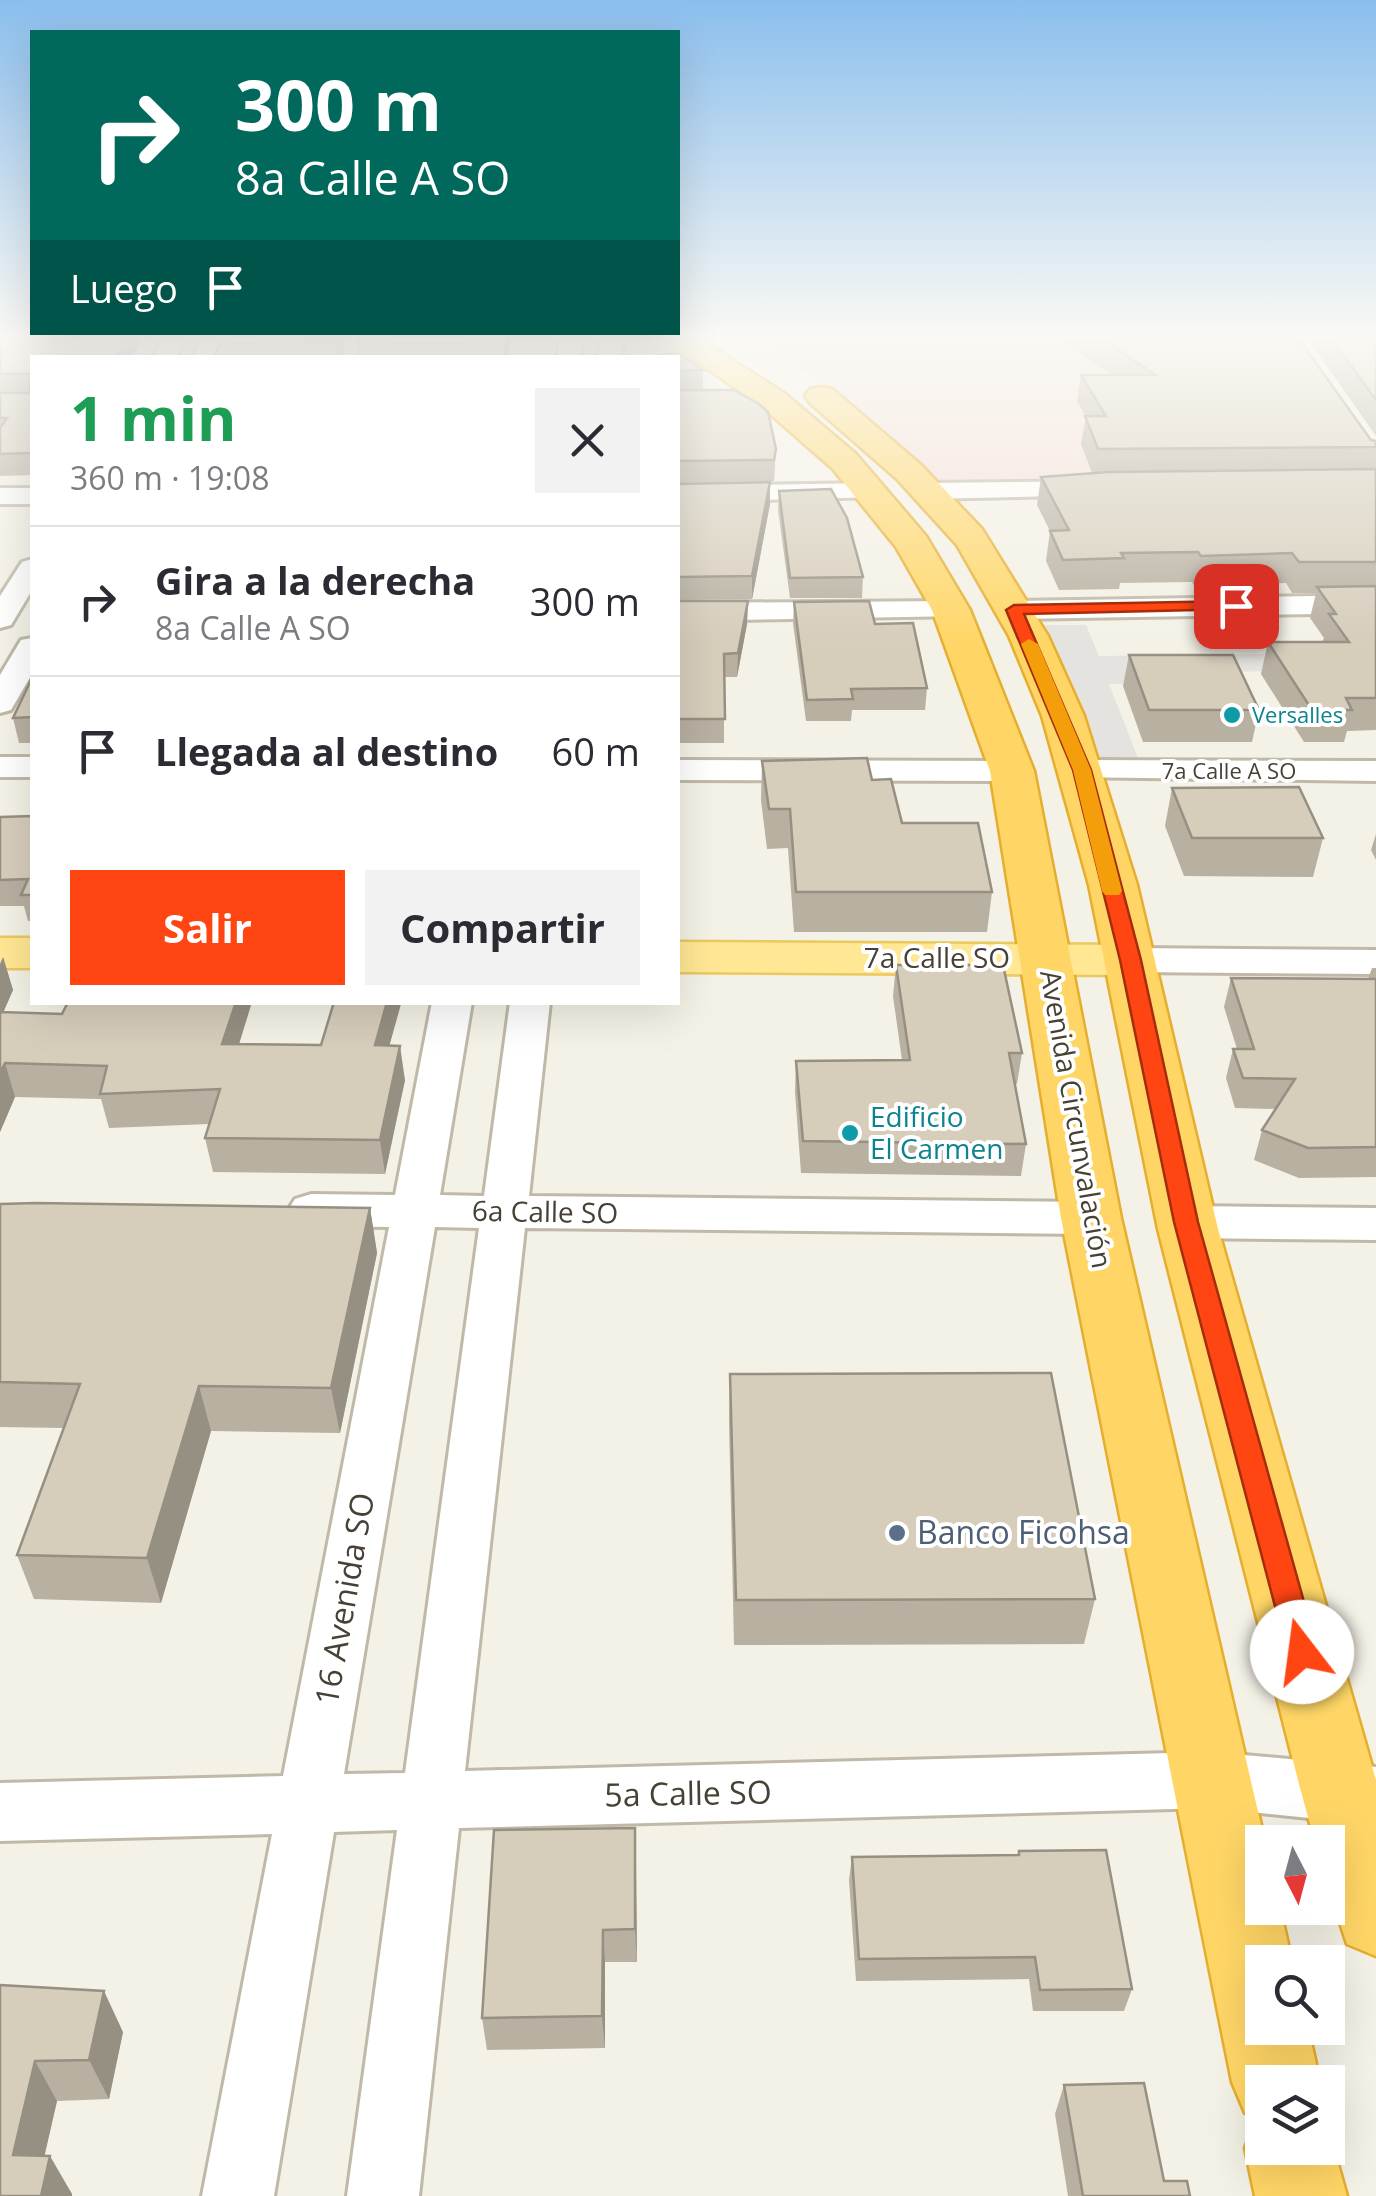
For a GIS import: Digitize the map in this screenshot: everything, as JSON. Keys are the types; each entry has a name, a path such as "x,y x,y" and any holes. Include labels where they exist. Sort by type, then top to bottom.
{"highway":[{"name":"Avenida Circunvalación","path":"809,440 858,476 913,544 951,610 1012,770 1091,1218 1247,1945"},
{"path":"876,440 983,556 1014,610 1054,696 1082,770 1130,960 1186,1222 1358,1795 1376,1915"},
{"path":"858,476 868,470 886,486 926,491"},
{"path":"951,610 977,612 996,621 1028,681 1054,696"},
{"path":"1294,2165 1301,2196"}],"main road":[{"path":"0,953 30,953"},
{"name":"7a Calle SO","path":"680,957 1130,960"}],"street":[{"path":"680,494 858,476"},
{"path":"926,491 1122,489"},
{"path":"0,496 30,496"},
{"path":"0,619 30,571"},
{"path":"1014,610 1376,604"},
{"path":"680,612 951,610"},
{"path":"0,704 18,646"},
{"path":"0,767 30,767"},
{"path":"680,770 1012,770"},
{"name":"7a Calle A SO","path":"1082,770 1376,771"},
{"name":"7a Calle SO","path":"1130,960 1376,962"},
{"name":"16 Avenida SO","path":"238,2196 451,1005"},
{"path":"383,2196 530,1005"},
{"name":"6a Calle SO","path":"277,1210 1091,1218"},
{"path":"1186,1222 1376,1224"},
{"name":"5a Calle SO","path":"0,1812 1211,1780 1358,1795"}],"shaded area":[{"path":"886,440 1340,440 1367,481 937,483"},
{"path":"1039,625 1086,625 1099,656 1264,654 1273,671 1236,672 1241,682 1109,684 1138,758 1086,758"}],"building":[{"path":"0,440 30,440 30,453 0,454"},
{"path":"680,440 774,440 774,460 680,461"},
{"path":"1095,440 1376,441 1376,447 1098,449"},
{"path":"1376,469 1376,562 1299,562 1292,553 1201,556 1198,552 1121,553 1124,558 1063,560 1050,531 1069,530 1041,477 1108,472"},
{"path":"770,482 752,576 680,577 680,484"},
{"path":"831,489 847,518 863,577 790,578 779,491"},
{"path":"1376,586 1376,698 1346,698 1352,710 1312,710 1268,642 1349,642 1329,614 1336,614 1317,587"},
{"path":"680,601 748,601 738,653 724,654 725,719 680,719"},
{"path":"869,601 875,624 913,623 927,688 851,689 853,699 807,700 794,602"},
{"path":"1129,655 1233,655 1259,710 1149,710"},
{"path":"30,682 30,717 13,718"},
{"path":"867,758 872,780 891,779 902,823 978,823 992,892 796,892 790,809 769,809 762,761"},
{"path":"1299,787 1323,838 1192,838 1172,788"},
{"path":"30,816 30,895 21,895 28,879 0,880 0,817"},
{"path":"896,965 1003,965 1022,1053 1009,1053 1026,1144 803,1141 796,1061 910,1060"},
{"path":"1231,978 1376,979 1376,1147 1308,1148 1262,1130 1295,1079 1243,1078 1233,1049 1254,1049"},
{"path":"66,1005 235,1005 222,1044 321,1045 333,1005 386,1005 375,1045 400,1046 380,1140 205,1138 220,1089 100,1094 107,1066 5,1063 0,1073 0,1012 62,1014"},
{"path":"0,1204 370,1208 331,1388 199,1386 147,1558 17,1555 80,1384 0,1382"},
{"name":"Banco Ficohsa","path":"1051,1373 1095,1599 736,1600 730,1374"},
{"path":"635,1828 635,1929 603,1930 602,2016 482,2018 494,1830"},
{"path":"1106,1850 1132,1989 1040,1990 1035,1957 859,1959 852,1857"},
{"path":"0,1985 104,1991 89,2060 35,2061 13,2155 50,2156 41,2196 0,2196"},
{"path":"1144,2083 1164,2181 1187,2181 1190,2196 1083,2196 1064,2085"}],"slow traffic":[{"path":"1029,644 1082,770 1112,891"}],"place":[{"name":"Versalles","path":"1232,715"},
{"name":"Edificio El Carmen","path":"850,1133"},
{"name":"Banco Ficohsa","path":"897,1533"}],"route":[{"path":"1236,606 1014,610 1054,696 1082,770 1130,960 1186,1222 1302,1652"}]}
